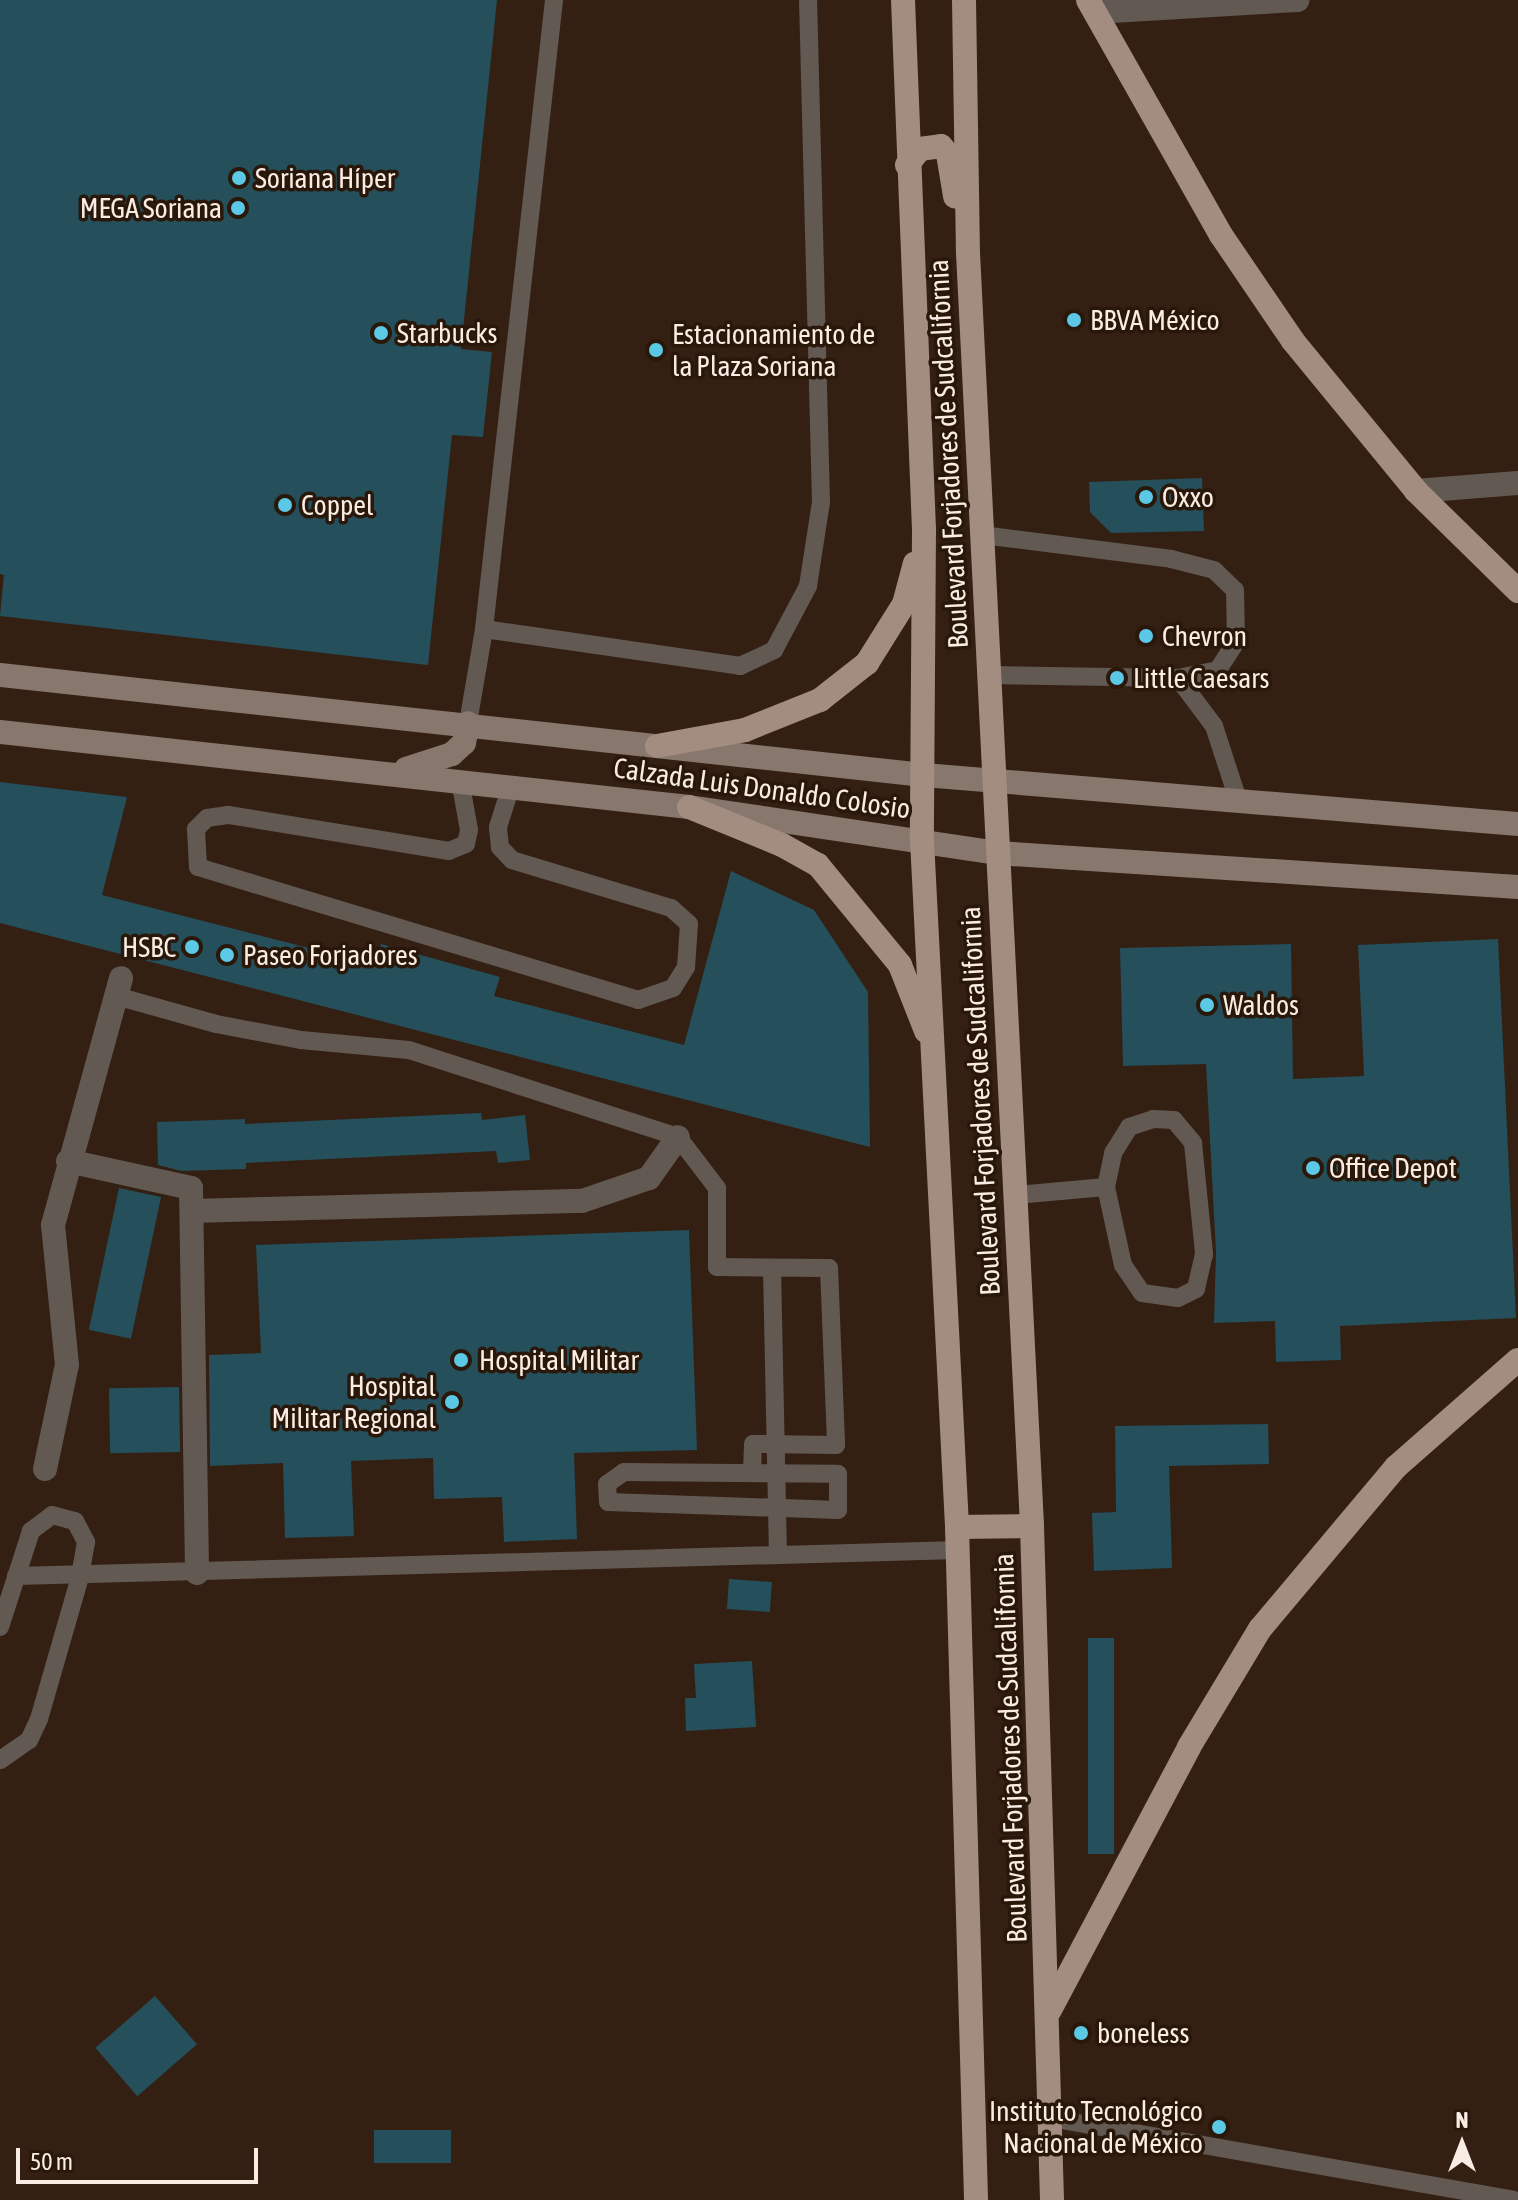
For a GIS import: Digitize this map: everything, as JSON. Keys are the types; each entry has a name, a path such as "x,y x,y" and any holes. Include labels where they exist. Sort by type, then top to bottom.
{"main road":[{"name":"Boulevard Forjadores de Sudcalifornia","path":"903,0 907,165 924,530 922,840 958,1539 976,2200"},
{"name":"Boulevard Forjadores de Sudcalifornia","path":"964,0 968,253 1032,1526 1049,2012 1052,2200"},
{"path":"1092,6 1221,235 1293,341 1416,491 1518,591"},
{"path":"907,165 929,145 941,146 948,154 968,253"},
{"path":"657,746 745,730 832,691 867,663 904,604 924,530"},
{"name":"Calzada Luis Donaldo Colosio","path":"0,675 994,782 1518,824"},
{"path":"392,772 452,754 464,743 468,723"},
{"name":"Calzada Luis Donaldo Colosio","path":"0,732 392,772 689,807 997,853 1518,887"},
{"path":"689,807 782,845 818,865 840,887 900,965 934,1051"},
{"path":"1049,2012 1189,1747 1260,1629 1396,1467 1518,1360"},
{"path":"958,1539 1032,1526"}],"street":[{"path":"1092,6 1298,0"},
{"path":"1416,491 1518,483"},
{"path":"45,1469 67,1365 53,1225 118,987"},
{"path":"192,1211 582,1201 649,1178 678,1137"},
{"path":"68,1161 191,1188 197,1573"}],"lane":[{"path":"468,723 484,629 554,0"},
{"path":"484,629 740,666 774,650 808,586 821,502 808,0"},
{"path":"982,535 1171,559 1214,570 1235,590 1236,642 1218,670 1178,678 989,675"},
{"path":"1178,678 1214,726 1239,803"},
{"path":"460,780 469,830 466,844 449,851 228,815 207,818 196,829 198,867 638,1000 673,988 686,967 689,924 671,908 512,860 500,847 498,827 511,786"},
{"path":"118,987 216,1024 301,1040 409,1050 678,1137 717,1188 717,1267 829,1268 836,1445 753,1444 752,1473"},
{"path":"1153,1119 1174,1120 1193,1143 1204,1254 1196,1289 1178,1298 1142,1293 1123,1265 1106,1187 1113,1153 1129,1127 1153,1119"},
{"path":"1015,1195 1106,1187"},
{"path":"772,1269 778,1555"},
{"path":"624,1472 776,1473 838,1474 838,1510 608,1502 607,1484 624,1472"},
{"path":"0,1627 31,1531 52,1515 75,1521 86,1542 80,1577 39,1719 29,1740 0,1760"},
{"path":"16,1576 80,1577 778,1555 958,1539"},
{"path":"1050,2118 1513,2200"}],"building":[{"name":"Soriana Híper","path":"0,0 497,0 461,349 492,352 483,437 452,435 428,665 0,616 4,575 0,574"},
{"name":"Oxxo","path":"1202,478 1204,531 1111,533 1090,512 1089,482"},
{"name":"Paseo Forjadores","path":"0,782 127,797 102,895 375,965 381,944 500,977 494,996 684,1045 731,871 814,910 868,992 870,1147 0,923"},
{"path":"1498,939 1516,1318 1340,1326 1341,1360 1276,1362 1275,1321 1214,1323 1216,1253 1206,1064 1123,1066 1120,948 1291,944 1293,1079 1364,1076 1358,945"},
{"path":"481,1113 482,1120 525,1115 530,1160 498,1163 496,1151 246,1163 246,1169 182,1171 158,1165 157,1122 245,1119 245,1124"},
{"path":"119,1188 161,1197 131,1339 89,1330"},
{"name":"Hospital Militar Regional","path":"689,1230 697,1450 574,1453 577,1539 504,1542 502,1497 434,1499 433,1458 351,1461 354,1536 285,1538 283,1463 210,1466 209,1355 261,1353 256,1245"},
{"path":"179,1387 180,1452 110,1453 109,1388"},
{"path":"1268,1424 1269,1464 1169,1466 1172,1568 1094,1571 1092,1513 1116,1512 1115,1426"},
{"path":"729,1579 772,1582 770,1612 727,1609"},
{"path":"1088,1638 1114,1638 1114,1854 1088,1854"},
{"path":"752,1661 756,1727 686,1731 685,1698 696,1698 694,1664"},
{"path":"155,1996 197,2044 137,2096 95,2048"},
{"path":"374,2130 451,2130 451,2163 374,2163"}],"place":[{"name":"Soriana Híper","path":"239,178"},
{"name":"MEGA Soriana","path":"238,208"},
{"name":"BBVA México","path":"1074,320"},
{"name":"Starbucks","path":"381,333"},
{"name":"Estacionamiento de la Plaza Soriana","path":"656,350"},
{"name":"Oxxo","path":"1146,497"},
{"name":"Coppel","path":"285,505"},
{"name":"Chevron","path":"1146,636"},
{"name":"Little Caesars","path":"1117,678"},
{"name":"HSBC","path":"192,947"},
{"name":"Paseo Forjadores","path":"227,955"},
{"name":"Waldos","path":"1207,1005"},
{"name":"Office Depot","path":"1313,1168"},
{"name":"Hospital Militar","path":"461,1360"},
{"name":"Hospital Militar Regional","path":"452,1402"},
{"name":"boneless","path":"1081,2033"},
{"name":"Instituto Tecnológico Nacional de México","path":"1219,2127"}]}
